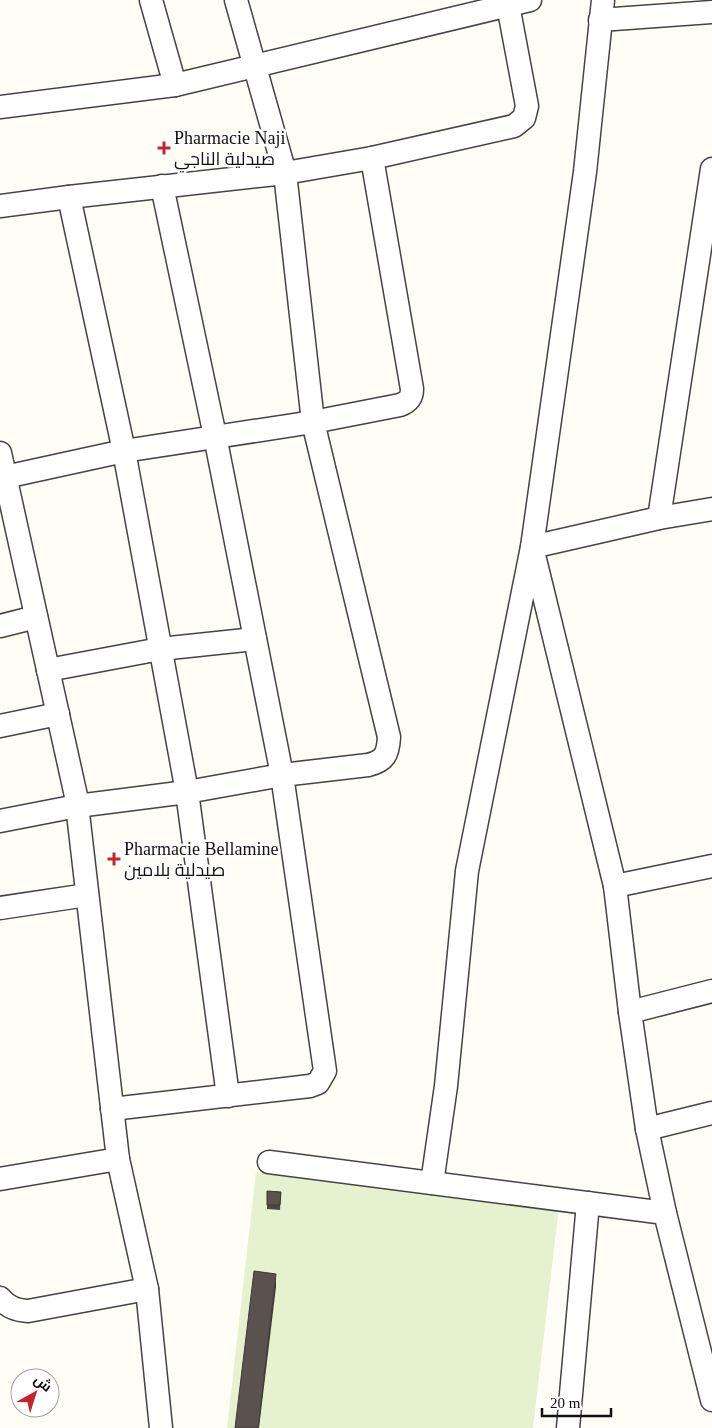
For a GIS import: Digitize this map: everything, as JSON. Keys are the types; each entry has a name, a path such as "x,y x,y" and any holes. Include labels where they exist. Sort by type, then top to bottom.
{"street":[{"path":"151,0 174,85"},
{"path":"0,820 77,806 187,792 282,775 368,765 384,757 388,749 388,737 313,422 285,174 236,0"},
{"path":"0,107 174,85 530,0"},
{"path":"0,206 162,186 285,174 372,158 506,129 519,123 524,118 527,106 508,5"},
{"path":"432,1183 446,1086 467,871 532,547 585,172 602,10 712,12"},
{"path":"6,477 124,451 313,422 400,405 409,399 412,395 412,389 372,158"},
{"path":"659,518 712,169"},
{"path":"112,1109 310,1086 318,1083 324,1071 282,775 215,436 162,186"},
{"path":"69,197 124,451 187,792 228,1096"},
{"path":"0,453 77,806 118,1159 147,1289 161,1428"},
{"path":"532,547 659,518 712,509"},
{"path":"532,547 615,886 630,1012 647,1129 665,1213 705,1341 712,1400"},
{"path":"0,626 36,617"},
{"path":"48,670 160,649 255,639"},
{"path":"0,726 58,714"},
{"path":"615,886 712,866"},
{"path":"0,908 87,895"},
{"path":"630,1012 712,991"},
{"path":"647,1129 712,1113"},
{"path":"0,1179 118,1159"},
{"path":"269,1162 665,1213"},
{"path":"568,1428 588,1203"},
{"path":"0,1298 6,1306 28,1311 147,1289"}],"green space":[{"path":"256,1172 559,1207 533,1428 227,1428"}],"building":[{"path":"267,1191 281,1192 280,1205 267,1205"},
{"path":"254,1271 276,1274 258,1428 235,1428"}],"place":[{"name":"Pharmacie Naji صيدلية الناجي","path":"164,148"},
{"name":"Pharmacie Bellamine صيدلية بلامين","path":"114,859"}]}
